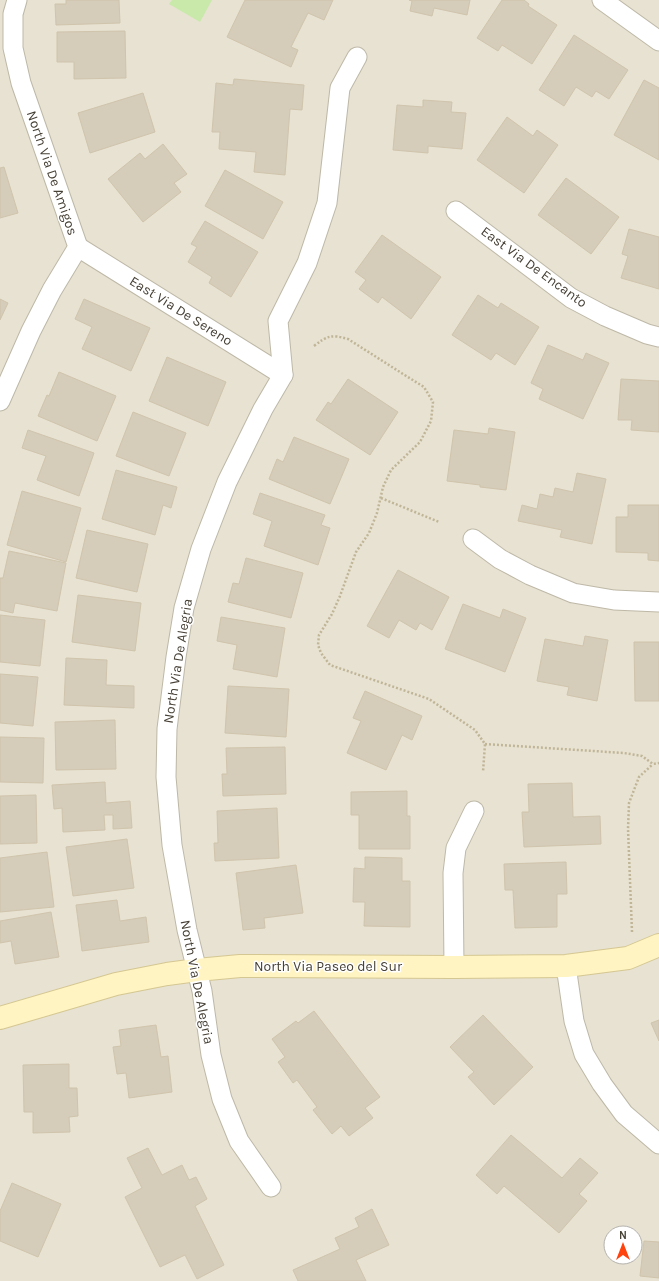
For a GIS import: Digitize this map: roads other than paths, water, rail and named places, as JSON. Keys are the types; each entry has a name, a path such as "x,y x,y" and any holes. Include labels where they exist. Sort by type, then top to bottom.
{"street":[{"name":"North Via De Amigos","path":"0,401 52,290 78,247 21,82 13,48 13,14 17,0"},
{"path":"602,0 659,41"},
{"path":"283,375 278,321 307,264 327,203 340,88 357,57"},
{"name":"East Via De Encanto","path":"456,211 572,298 605,316 646,334 659,337"},
{"name":"East Via De Sereno","path":"78,247 283,375"},
{"name":"North Via De Alegria","path":"271,1187 239,1141 222,1099 211,1055 203,995 187,930 172,845 166,777 168,729 176,657 184,608 201,549 227,482 263,409 283,375"},
{"path":"473,539 500,559 530,576 573,593 614,600 659,602"},
{"path":"454,967 453,873 456,848 474,811"},
{"name":"North Via Paseo del Sur","path":"0,1018 116,984 197,970 240,966 566,966 628,958 659,945"},
{"path":"566,966 574,1021 584,1054 602,1084 624,1114 659,1144"}]}
